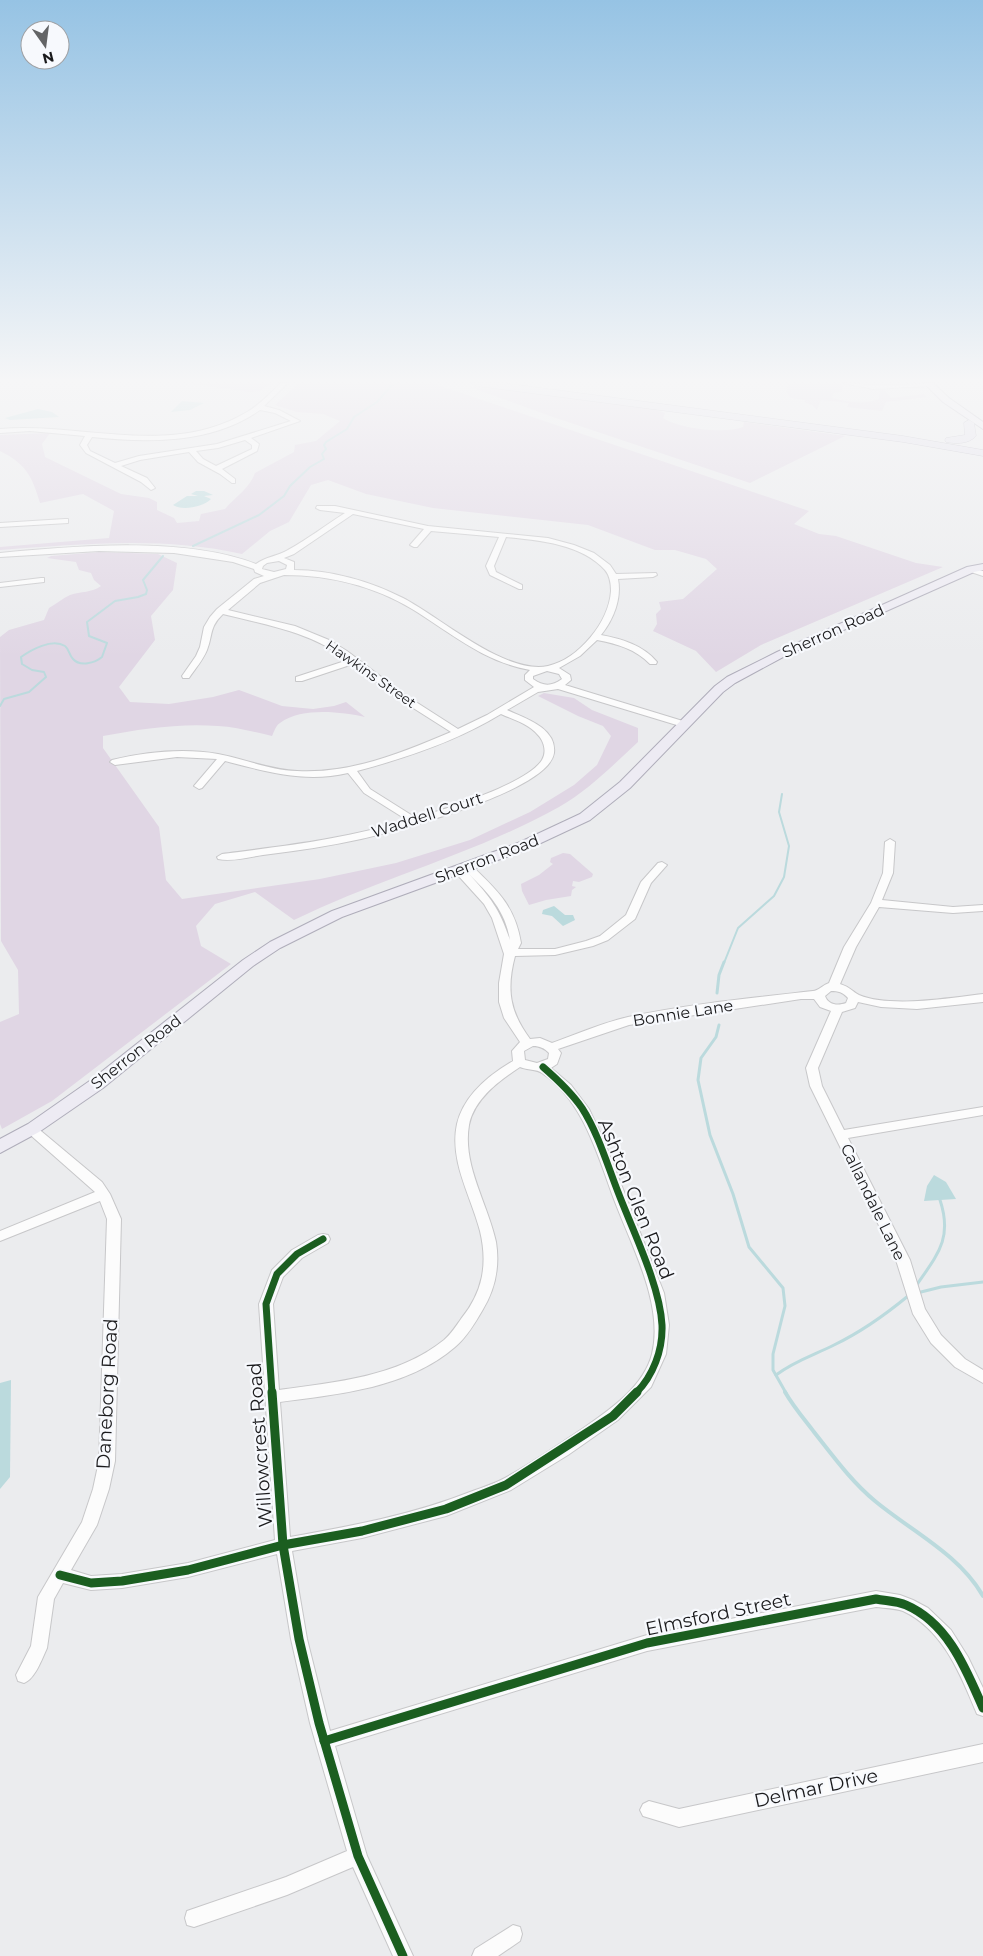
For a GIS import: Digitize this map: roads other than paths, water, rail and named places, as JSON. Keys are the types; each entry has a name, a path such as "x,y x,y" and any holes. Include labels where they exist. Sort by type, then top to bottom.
{"main road":[{"name":"Sherron Road","path":"971,569 972,564 983,556"},
{"name":"Sherron Road","path":"0,1147 78,1098 263,953 336,914 549,835 585,816 625,785 719,689 750,669 971,569 983,567"}],"street":[{"path":"133,474 144,480 151,488"},
{"path":"226,474 232,481"},
{"path":"275,559 308,573 357,584 389,595 414,607 476,649 515,666 538,669 550,668 566,663 596,637 609,617 616,588 614,577 608,568 597,558 582,550 548,540 429,528 335,508 320,508"},
{"path":"0,555 126,548 185,552 240,560 265,561 291,552 351,512"},
{"path":"0,525 65,520"},
{"path":"414,545 429,528"},
{"path":"504,536 493,556 490,566 493,572 519,587"},
{"path":"186,676 202,652 208,627 220,611 257,581 290,570 291,552"},
{"path":"240,560 259,570 279,574 308,573"},
{"path":"257,581 259,570 265,561"},
{"path":"971,569 983,574"},
{"path":"614,577 653,575"},
{"path":"0,585 41,580"},
{"name":"Hawkins Street","path":"220,611 269,621 311,635 338,649 402,697 458,733"},
{"path":"596,637 633,646 646,654 653,662"},
{"path":"299,679 353,661"},
{"path":"558,686 565,676 566,663"},
{"path":"515,666 542,687"},
{"path":"550,668 591,690 686,722"},
{"path":"526,693 530,679 538,669"},
{"path":"115,762 172,754 196,754 223,758 272,771 293,774 334,773 418,749 458,733 501,711 526,693 542,687 558,686 686,722"},
{"name":"Waddell Court","path":"222,857 335,841 415,821 511,785 542,767 547,761 550,748 541,732 527,722 501,711"},
{"path":"199,786 223,758"},
{"path":"350,769 368,791 415,821"},
{"path":"833,987 850,947 876,903 888,873 890,842"},
{"path":"509,953 555,952 589,944 604,938 631,918 646,882 662,865"},
{"path":"463,868 489,903 497,918 509,953 503,992 505,1009 513,1025 527,1043"},
{"path":"876,903 953,910 983,908"},
{"path":"854,998 848,1008 837,1009 826,1006 819,999 819,995 823,989 833,987 844,989 854,998 881,1003 917,1005 983,998"},
{"name":"Bonnie Lane","path":"551,1047 628,1021 801,995 819,995"},
{"name":"Callandale Lane","path":"837,1009 812,1068 816,1086 903,1260 918,1310 936,1339 960,1363 983,1376"},
{"path":"273,1397 351,1386 384,1377 417,1364 450,1343 479,1308 491,1271 490,1243 462,1151 463,1125 472,1105 487,1086 502,1073 520,1062 517,1054 518,1050 527,1043 540,1042 551,1047 555,1052 553,1061 543,1067"},
{"name":"Ashton Glen Road","path":"60,1575 91,1583 122,1581 188,1570 282,1545 362,1531 446,1509 506,1486 613,1416 646,1383 659,1354 662,1325 657,1293 598,1141 583,1109 567,1088 543,1067 531,1067 520,1062"},
{"path":"840,1135 983,1111"},
{"name":"Daneborg Road","path":"24,1675 39,1648 46,1597 89,1525 101,1489 106,1461 114,1219 104,1194 97,1185 31,1129"},
{"path":"0,1236 104,1194"},
{"name":"Willowcrest Road","path":"323,1239 297,1254 277,1274 266,1304 282,1545 298,1639 324,1741 358,1856 403,1956"},
{"name":"Elmsford Street","path":"324,1741 647,1643 876,1599 905,1604 927,1616 947,1636 962,1661 983,1708"},
{"name":"Delmar Drive","path":"649,1810 679,1818 983,1753"},
{"path":"194,1918 287,1886 358,1856"},
{"path":"482,1956 513,1934"}],"water":[{"path":"196,491 204,491 213,495 204,496 211,499 198,506 182,508 173,505 187,496 198,496 191,494"},
{"path":"554,906 565,915 573,915 575,920 563,926 552,916 542,914 543,910"},
{"path":"934,1175 946,1182 956,1199 924,1201 927,1186"},
{"path":"11,1380 10,1477 0,1489 0,1383"}],"waterway":[{"path":"193,546 259,515 284,496 290,486 302,474"},
{"path":"0,706 4,699 29,692 46,677 44,672 32,670 22,664 21,657 36,648 48,644 60,644 65,646 73,659 80,663 96,661 102,657 107,643 89,636 87,622 115,601 146,594 147,590 143,580 163,556"},
{"path":"724,963 738,928 774,896 784,877 789,846 779,812 782,794"},
{"path":"717,993 719,975 724,962"},
{"path":"719,1025 716,1037 701,1058 698,1080 710,1135 733,1194 749,1247 783,1288 785,1306 773,1354 773,1370 786,1393"},
{"path":"916,1286 936,1255 944,1236 944,1214 940,1200"},
{"path":"917,1293 941,1287 983,1282"},
{"path":"776,1375 797,1362 854,1335 908,1296"},
{"path":"785,1392 828,1450 858,1485 889,1512 948,1555 973,1581 983,1596"}]}
